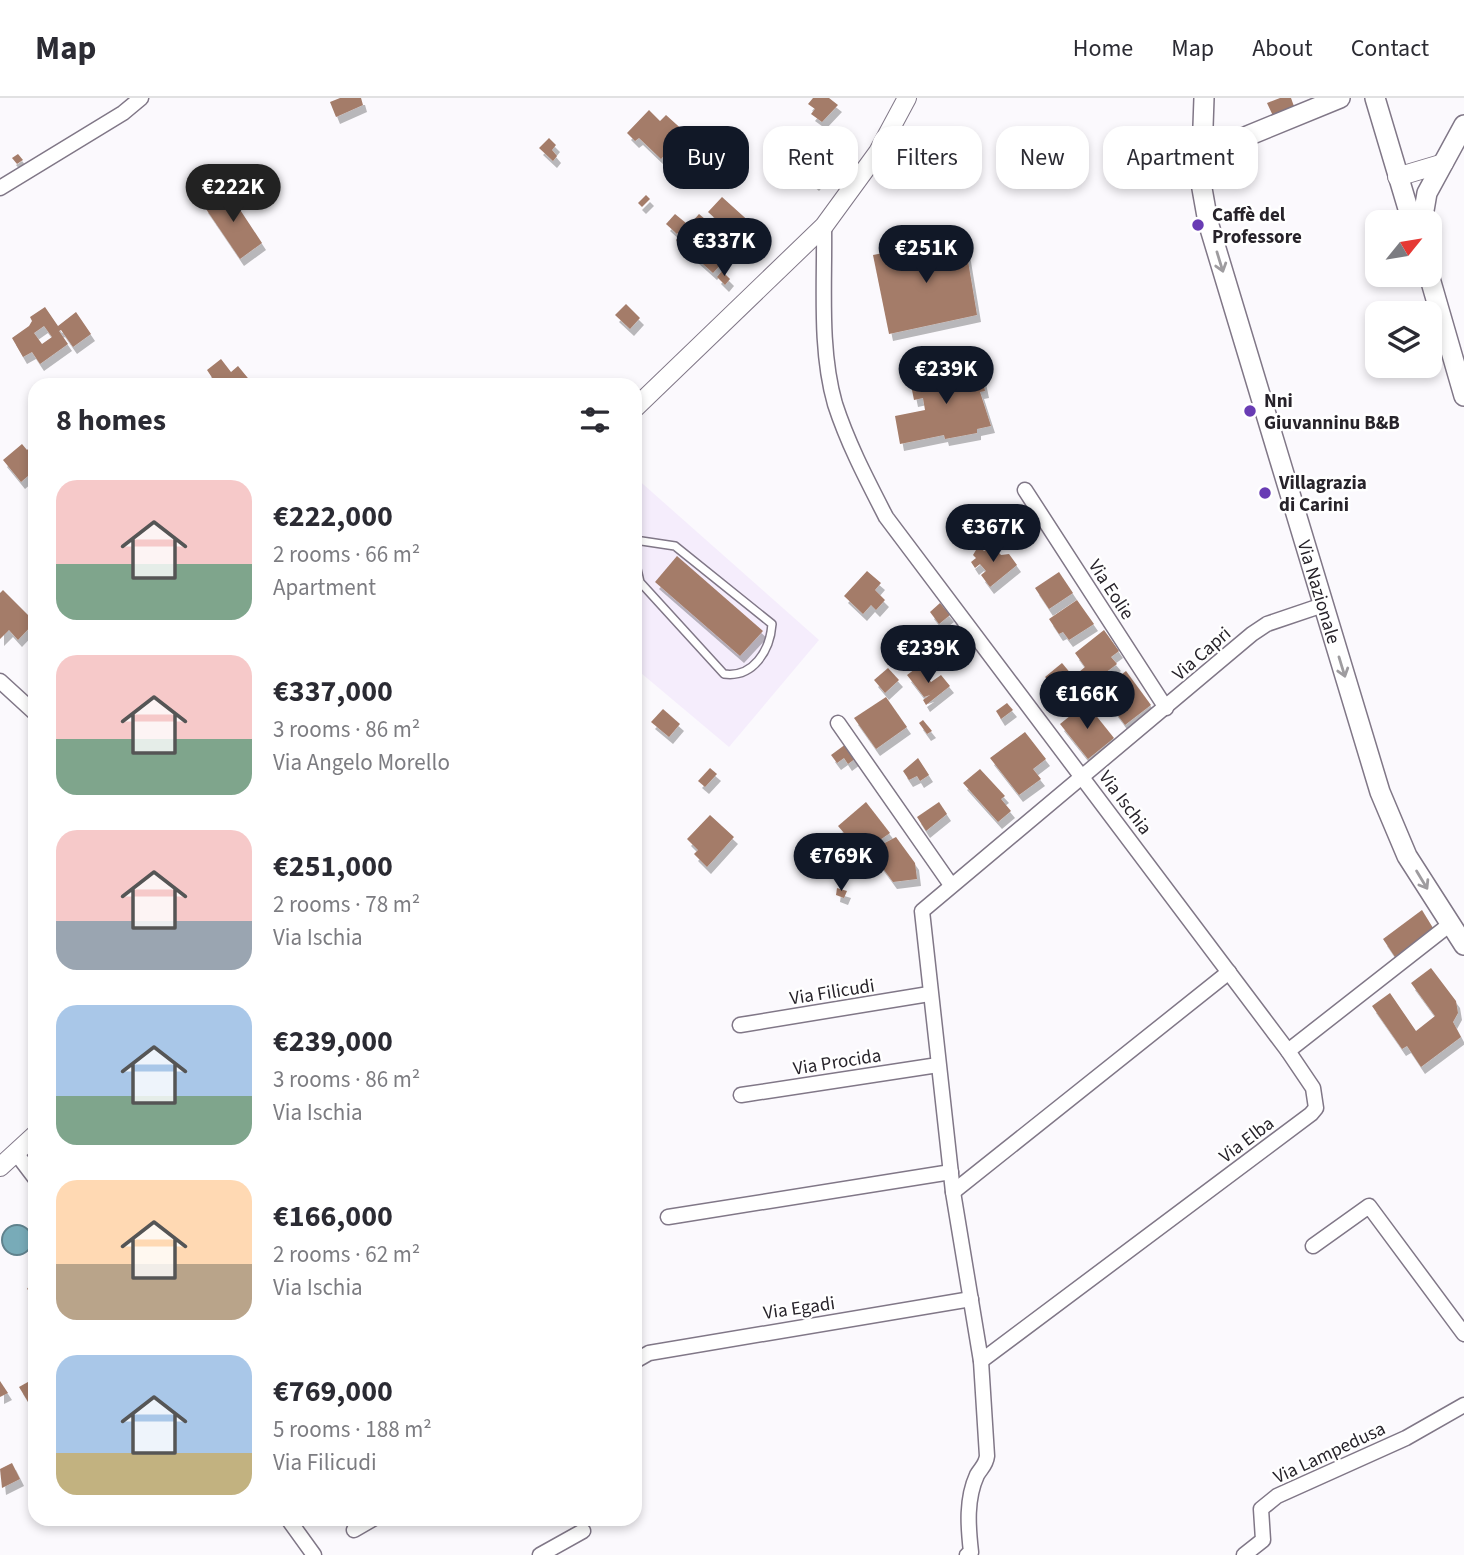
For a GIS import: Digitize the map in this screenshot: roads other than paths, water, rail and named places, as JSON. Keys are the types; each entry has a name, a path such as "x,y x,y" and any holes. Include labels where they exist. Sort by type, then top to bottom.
{"main road":[{"name":"Via Nazionale","path":"1203,126 1204,98"},
{"path":"1258,132 1340,98"},
{"path":"1375,98 1408,210"},
{"path":"1424,210 1427,193 1464,125"},
{"name":"Via Nazionale","path":"1205,189 1208,222 1380,792 1407,856 1457,921 1464,945"},
{"path":"1432,287 1464,396"}],"street":[{"path":"0,188 123,113 141,98"},
{"path":"642,401 824,226 878,152 905,98"},
{"path":"1397,177 1444,163"},
{"name":"Via Ischia","path":"824,226 825,337 835,401 854,455 886,517 1288,1051"},
{"name":"Via Eolie","path":"1025,490 1166,708"},
{"name":"Via Capri","path":"967,1555 971,1552 967,1519 977,1475 986,1464 987,1456 982,1361 953,1192 920,918 928,905 951,885 1267,624 1323,605"},
{"path":"0,681 28,707"},
{"path":"838,723 951,885"},
{"path":"1288,1051 1457,921"},
{"path":"953,1192 1229,972"},
{"name":"Via Filicudi","path":"740,1025 929,994"},
{"name":"Via Elba","path":"982,1361 1311,1114 1316,1108 1313,1088 1288,1051"},
{"name":"Via Procida","path":"741,1095 938,1065"},
{"path":"0,1167 28,1142"},
{"path":"16,1153 28,1169"},
{"path":"668,1217 951,1172"},
{"path":"1313,1246 1369,1206 1464,1334"},
{"name":"Via Egadi","path":"642,1357 675,1348 971,1299"},
{"name":"Via Lampedusa","path":"1244,1555 1263,1540 1261,1509 1278,1496 1406,1438 1464,1405"},
{"path":"293,1526 314,1555"},
{"path":"354,1530 361,1526"},
{"path":"540,1555 583,1531"}],"lane":[{"path":"642,541 676,546 772,624 771,637 763,654 750,670 737,676 724,674 642,584"}],"water":[{"path":"918,638 924,639 926,644 919,649 918,657 911,658 908,651"},
{"path":"11,1226 23,1226 27,1230 28,1249 23,1254 11,1254 3,1246 3,1234"}],"place":[{"name":"Caffè del Professore","path":"1198,225"},
{"name":"Nni Giuvanninu B&B","path":"1250,411"},
{"name":"Villagrazia di Carini","path":"1265,493"}]}
